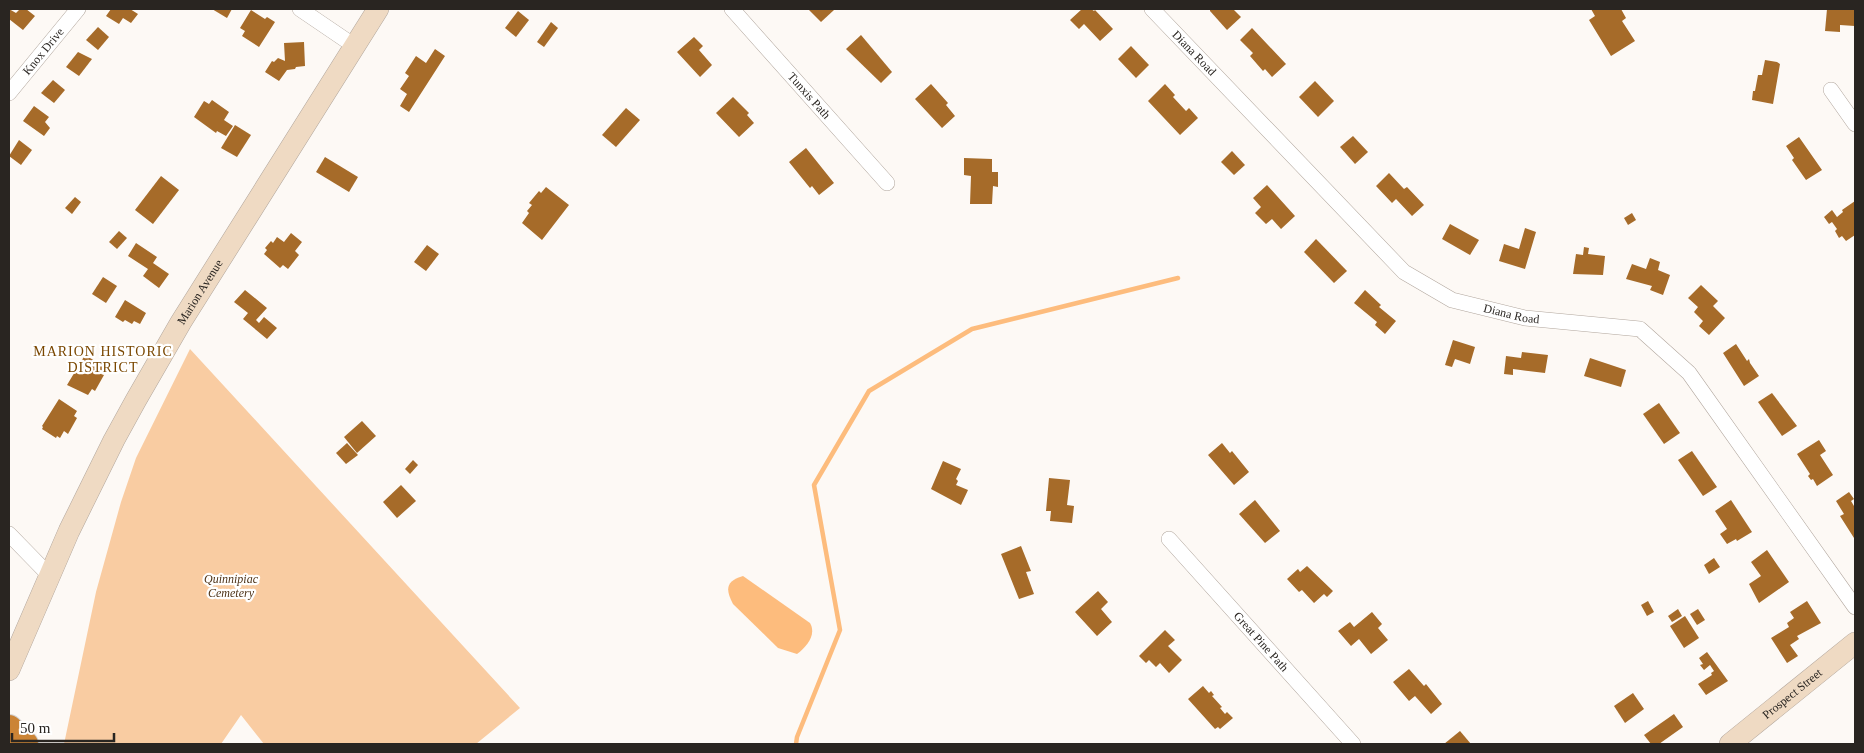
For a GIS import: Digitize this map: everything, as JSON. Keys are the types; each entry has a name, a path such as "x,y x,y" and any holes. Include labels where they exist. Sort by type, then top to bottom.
{"highway":[{"path":"9,728 25,744"}],"main road":[{"name":"Marion Avenue","path":"9,670 49,575 93,482 136,400 181,322 353,45 378,9"},
{"name":"Prospect Street","path":"1730,744 1855,643"}],"street":[{"name":"Knox Drive","path":"9,93 78,9"},
{"path":"300,9 353,45"},
{"name":"Tunxis Path","path":"732,9 887,183"},
{"name":"Diana Road","path":"1152,9 1404,272 1452,300 1526,318 1640,329 1689,373 1855,607"},
{"path":"1831,90 1855,124"},
{"path":"9,534 49,575"},
{"name":"Great Pine Path","path":"1169,540 1353,744"}],"green space":[{"name":"Quinnipiac Cemetery","path":"190,349 520,708 476,744 264,744 241,715 221,744 64,744 96,592 121,502 136,458"}],"shaded area":[{"path":"743,576 810,623 812,632 810,640 797,654 778,648 733,604 728,590 730,583"}],"building":[{"path":"9,9 16,13 20,9 26,9 35,16 23,30 9,19"},
{"path":"111,9 130,9 138,14 131,23 123,18 119,24 106,16"},
{"path":"212,9 232,9 227,18"},
{"path":"808,9 832,9 834,10 821,22"},
{"path":"1082,9 1095,10 1113,29 1100,41 1084,24 1079,29 1070,20"},
{"path":"1210,9 1233,9 1241,17 1227,30"},
{"path":"1591,9 1621,9 1626,18 1622,21 1635,41 1611,56 1589,20 1595,16"},
{"path":"1827,9 1855,9 1855,26 1840,25 1840,32 1825,31"},
{"path":"251,10 265,19 267,17 275,22 259,47 242,36 245,31 240,28"},
{"path":"518,11 529,20 516,37 505,28"},
{"path":"551,22 558,28 544,47 537,42"},
{"path":"98,27 109,37 98,50 86,40"},
{"path":"1252,28 1286,64 1272,77 1265,69 1263,71 1250,56 1253,53 1240,40"},
{"path":"861,35 892,72 881,83 846,49"},
{"path":"694,37 703,46 699,50 712,65 700,77 677,52"},
{"path":"304,42 305,66 287,70 279,81 265,72 272,61 274,62 278,58 285,61 284,43"},
{"path":"1131,46 1149,65 1136,78 1118,59"},
{"path":"435,49 445,56 409,112 400,106 407,94 400,89 409,76 405,73 416,56 426,63"},
{"path":"78,52 92,59 79,76 66,67"},
{"path":"1765,60 1780,64 1773,104 1752,100 1758,75 1762,75"},
{"path":"53,80 65,90 54,103 41,93"},
{"path":"1315,81 1334,101 1318,117 1299,97"},
{"path":"931,84 948,103 946,105 955,116 942,128 915,99"},
{"path":"1165,84 1175,95 1173,97 1186,111 1189,108 1198,118 1180,135 1148,101"},
{"path":"733,97 749,113 747,115 754,123 739,137 716,113"},
{"path":"212,100 229,112 224,120 233,126 226,136 217,131 216,133 194,117 204,101 209,104"},
{"path":"34,106 49,117 45,122 50,128 44,136 23,121"},
{"path":"626,108 640,120 616,147 602,135"},
{"path":"235,125 251,135 237,157 221,148"},
{"path":"1353,136 1368,152 1355,164 1340,147"},
{"path":"1799,137 1822,170 1806,180 1792,160 1794,158 1786,146"},
{"path":"19,140 32,150 21,165 9,156"},
{"path":"806,148 834,183 819,195 812,186 810,188 789,162"},
{"path":"1232,151 1245,165 1234,175 1221,162"},
{"path":"325,157 358,177 349,192 316,172"},
{"path":"964,158 992,159 992,172 998,172 998,187 993,186 992,204 970,204 971,176 964,175"},
{"path":"1389,173 1404,189 1407,187 1424,205 1412,216 1396,199 1392,203 1376,186"},
{"path":"161,176 179,190 153,224 135,210"},
{"path":"1267,185 1295,216 1281,229 1272,219 1266,224 1255,213 1261,207 1253,198"},
{"path":"546,187 569,205 542,240 522,223 532,205 529,203 539,191 541,193"},
{"path":"75,197 81,202 72,214 65,208"},
{"path":"1855,201 1855,235 1846,241 1842,236 1839,238 1835,231 1837,229 1832,222 1829,224 1824,217 1832,210 1837,217 1843,212 1842,210"},
{"path":"1632,213 1636,220 1628,225 1624,218"},
{"path":"1450,224 1479,240 1470,255 1442,239"},
{"path":"1525,228 1536,232 1525,269 1499,261 1504,244 1519,249"},
{"path":"119,231 127,238 117,249 109,242"},
{"path":"291,233 302,242 295,251 299,255 288,269 283,265 280,268 264,254 267,250 265,248 271,241 273,243 277,237 284,242"},
{"path":"1316,239 1347,271 1334,283 1304,252"},
{"path":"136,243 157,257 153,263 169,274 159,288 143,276 148,269 128,256"},
{"path":"427,245 439,254 426,271 414,262"},
{"path":"1584,247 1589,248 1588,254 1605,256 1603,275 1573,274 1576,254 1583,255"},
{"path":"1650,258 1660,262 1658,270 1670,275 1663,295 1650,290 1652,286 1626,279 1632,264 1646,269"},
{"path":"103,277 117,286 106,303 92,294"},
{"path":"1701,285 1718,301 1713,306 1725,318 1709,335 1699,326 1703,321 1694,312 1698,307 1688,298"},
{"path":"245,290 267,308 256,320 259,323 264,317 277,328 267,339 243,319 248,313 234,302"},
{"path":"1365,290 1381,305 1379,307 1396,321 1385,334 1375,325 1377,322 1354,303"},
{"path":"125,300 146,313 140,324 134,321 132,324 125,320 123,322 115,317"},
{"path":"1453,340 1475,347 1470,364 1455,359 1452,367 1445,365"},
{"path":"1736,344 1747,361 1749,359 1759,376 1744,386 1723,353"},
{"path":"1522,352 1548,355 1545,373 1513,369 1513,375 1504,374 1506,356 1521,358"},
{"path":"85,355 105,367 101,374 104,375 95,391 92,389 88,395 67,385"},
{"path":"1590,358 1626,370 1621,387 1584,376"},
{"path":"1772,393 1797,426 1782,436 1758,402"},
{"path":"59,399 77,411 74,416 77,418 68,434 64,431 60,438 57,436 56,438 42,429 42,426"},
{"path":"1659,403 1680,433 1664,444 1643,414"},
{"path":"362,421 376,436 357,453 344,437"},
{"path":"1819,440 1826,451 1820,455 1833,475 1817,486 1813,479 1811,480 1808,476 1810,474 1797,454"},
{"path":"347,443 358,455 346,464 336,453"},
{"path":"1222,443 1230,453 1232,451 1249,472 1234,485 1208,455"},
{"path":"1692,451 1717,487 1703,496 1678,460"},
{"path":"413,460 418,465 410,474 405,469"},
{"path":"943,461 961,469 956,479 958,481 956,485 968,490 961,505 931,489"},
{"path":"1049,478 1070,480 1067,505 1074,506 1072,523 1050,521 1051,511 1046,511"},
{"path":"401,485 416,501 397,518 383,502"},
{"path":"1849,492 1854,499 1851,501 1855,505 1854,538 1840,516 1844,514 1836,501"},
{"path":"1255,500 1280,531 1265,543 1239,514"},
{"path":"1731,500 1752,532 1737,541 1736,539 1727,544 1720,534 1727,529 1715,511"},
{"path":"1021,546 1031,571 1026,572 1034,594 1019,599 1001,554"},
{"path":"1767,550 1789,582 1759,603 1749,584 1761,576 1751,562"},
{"path":"1714,558 1720,567 1709,574 1704,565"},
{"path":"1307,566 1333,591 1327,597 1324,594 1314,603 1302,590 1299,592 1287,579 1298,569 1300,572"},
{"path":"1098,591 1108,602 1101,609 1112,622 1097,636 1075,612"},
{"path":"1648,601 1654,612 1647,616 1641,605"},
{"path":"1807,601 1821,623 1797,636 1799,639 1790,645 1798,656 1787,663 1771,638 1789,627 1787,623 1794,618 1790,612"},
{"path":"1678,609 1682,616 1672,622 1668,616"},
{"path":"1698,609 1705,620 1697,625 1690,614"},
{"path":"1372,612 1382,624 1378,628 1388,640 1371,654 1359,639 1351,646 1338,631 1350,622 1354,627"},
{"path":"1685,616 1699,638 1684,648 1670,626"},
{"path":"1165,630 1175,640 1168,646 1182,660 1169,673 1160,663 1156,667 1149,660 1146,663 1139,656"},
{"path":"1707,652 1728,681 1706,695 1698,684 1712,675 1711,673 1714,671 1710,665 1704,670 1700,665 1703,664 1699,658"},
{"path":"1409,669 1424,686 1426,684 1442,704 1431,714 1415,696 1409,701 1393,682"},
{"path":"1203,686 1209,693 1211,691 1214,695 1212,696 1222,707 1220,708 1225,714 1227,712 1233,718 1220,729 1218,727 1215,729 1188,699"},
{"path":"1633,693 1644,709 1625,723 1614,706"},
{"path":"1674,714 1683,727 1659,744 1651,744 1644,735"},
{"path":"1460,731 1471,744 1444,744"}],"waterway":[{"path":"796,744 797,737 840,630 814,485 869,391 972,329 1178,278"}],"district":[{"name":"MARION HISTORIC DISTRICT","path":"103,360"}]}
